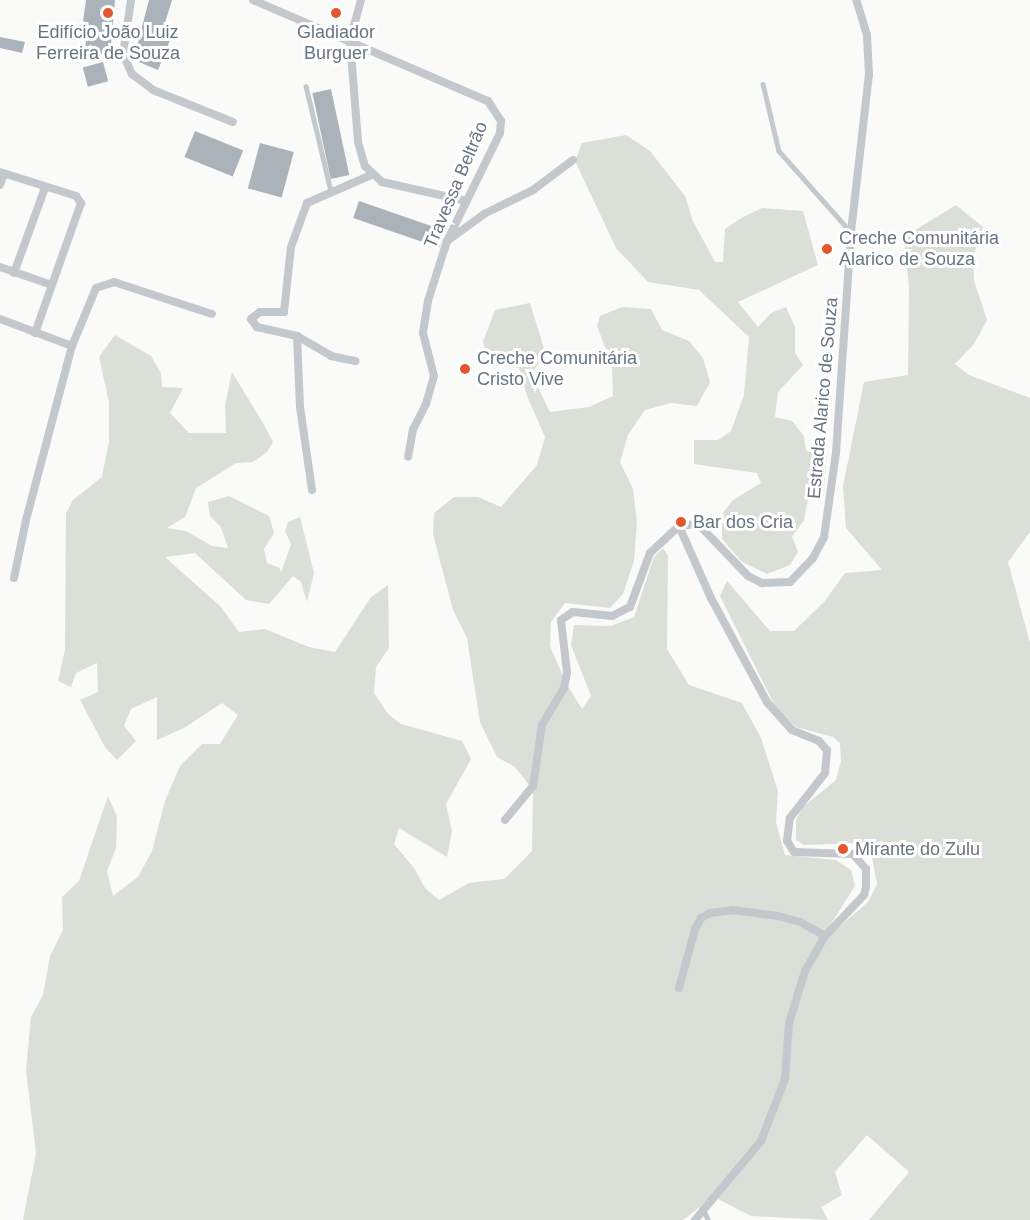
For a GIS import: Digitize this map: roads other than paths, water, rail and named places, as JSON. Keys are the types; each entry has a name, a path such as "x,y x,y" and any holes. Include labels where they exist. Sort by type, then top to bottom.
{"street":[{"path":"131,0 123,54 132,74 153,90 233,122"},
{"path":"253,0 350,40"},
{"path":"361,0 350,40 362,160 371,175 388,184 467,201"},
{"name":"Estrada Alarico de Souza","path":"679,526 695,524 702,528 748,576 762,583 790,582 813,558 824,537 831,499 846,350 851,231 869,75 867,34 856,0"},
{"name":"Travessa Beltrão","path":"350,40 488,101 498,113 500,133 447,241 422,324 434,376 432,389 412,429 408,457"},
{"path":"447,241 484,214 533,190 573,160"},
{"path":"0,185 2,173 80,199 81,208 35,333"},
{"path":"355,361 331,356 297,336 257,327 251,319 260,312 284,312 291,247 298,220 307,203 371,175"},
{"path":"14,273 45,188"},
{"path":"0,267 52,285"},
{"path":"15,578 26,520 47,450 72,346 96,288 114,282 212,314"},
{"path":"0,319 72,346"},
{"path":"297,336 300,407 312,490"},
{"path":"505,820 533,786 539,737 564,688 567,672 561,620 573,612 612,616 630,607 650,553 679,526 711,598 767,702 792,730 819,741 827,750 825,774 790,818 787,841 794,852 853,854 860,858 867,877 864,895 825,936 805,971 792,1013 785,1079 761,1141 703,1207 695,1220"},
{"path":"679,988 695,929 701,918 710,913 733,910 778,916 800,922 825,936"}],"lane":[{"path":"763,84 779,151 851,231"},
{"path":"306,86 331,191"},
{"path":"703,1207 708,1220"}],"place":[{"name":"Edifício João Luiz Ferreira de Souza","path":"108,13"},
{"name":"Gladiador Burguer","path":"336,13"},
{"name":"Creche Comunitária Alarico de Souza","path":"827,249"},
{"name":"Creche Comunitária Cristo Vive","path":"465,369"},
{"name":"Bar dos Cria","path":"681,522"},
{"name":"Mirante do Zulu","path":"843,849"}]}
